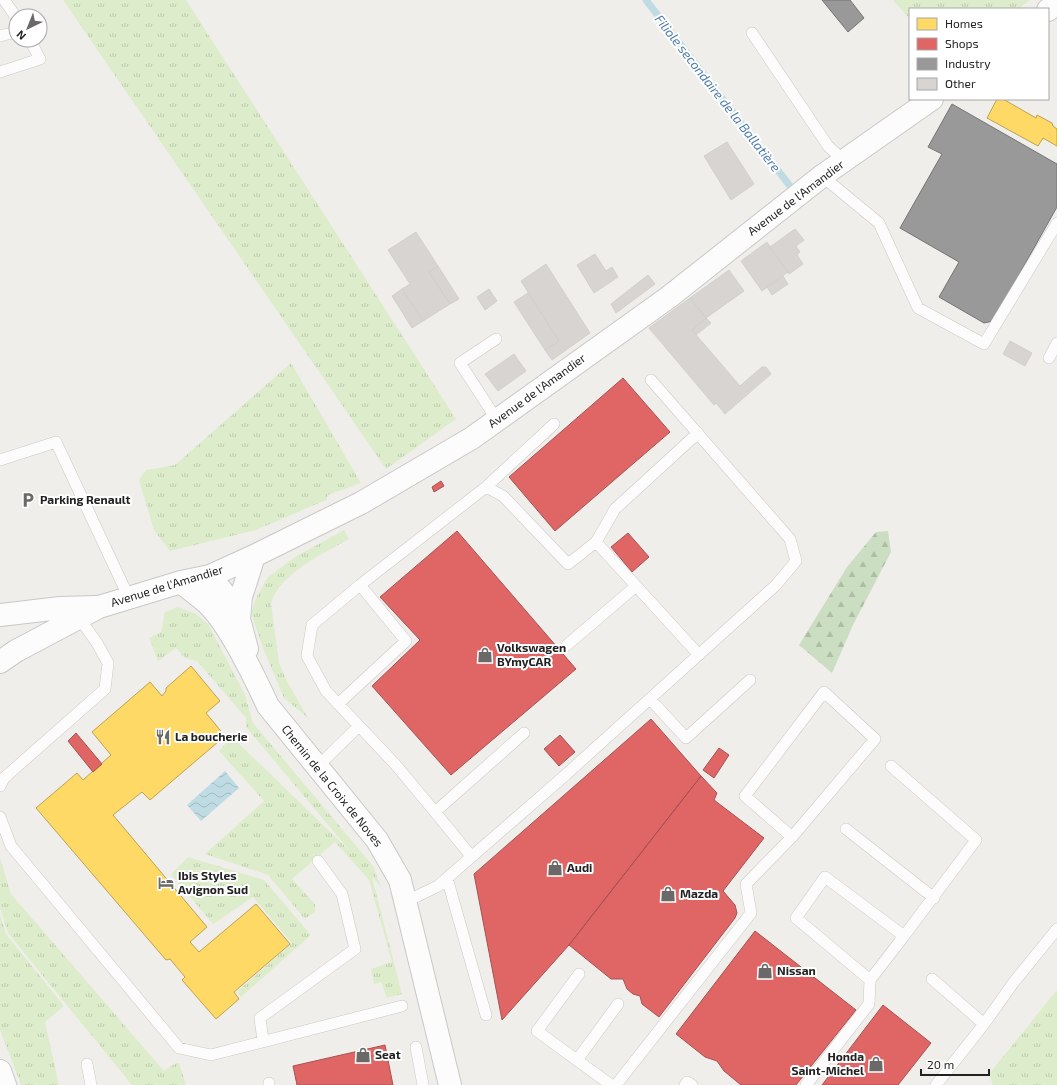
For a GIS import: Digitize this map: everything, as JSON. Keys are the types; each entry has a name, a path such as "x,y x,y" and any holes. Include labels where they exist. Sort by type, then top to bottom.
{"street":[{"name":"Avenue de l'Amandier","path":"0,662 16,651 99,607 181,582 210,576 254,556 361,503 472,438 669,297 822,176 931,100"},
{"path":"239,619 242,598 254,556"},
{"path":"210,576 233,605 239,619 258,683"},
{"name":"Chemin de la Croix de Noves","path":"181,582 209,605 221,621 258,683 268,706 377,840 400,880 450,1085"},
{"name":"Avenue de l'Amandier","path":"0,614 60,608 99,607"},
{"path":"0,1071 5,1085"}],"lane":[{"path":"752,33 828,146 844,161"},
{"path":"0,72 40,59 34,48"},
{"path":"822,176 879,223 918,308 984,344 1057,222"},
{"path":"496,339 460,363 497,420"},
{"path":"1048,358 1057,343"},
{"path":"405,902 438,886 699,656 776,585 796,561 790,539 651,380"},
{"path":"471,856 395,764 326,692 308,656 312,625 360,585 486,487 554,424"},
{"path":"486,487 503,496 568,564 596,542 615,509 698,433"},
{"path":"0,460 56,442 129,598"},
{"path":"596,542 699,656"},
{"path":"338,704 406,640 360,585"},
{"path":"567,645 636,586"},
{"path":"0,786 4,778 105,689 108,663 97,643 79,618"},
{"path":"650,699 686,738 750,680"},
{"path":"616,1085 751,913 746,884 792,837 874,739 824,692 745,796 792,837"},
{"path":"317,767 359,726"},
{"path":"435,812 524,733"},
{"path":"806,1085 869,1004 870,980 934,898 976,840 890,766"},
{"path":"0,817 11,846 179,1048 211,1054 402,1006"},
{"path":"846,829 934,898"},
{"path":"263,1041 260,1018 355,949 342,894 318,861"},
{"path":"870,980 796,918 825,877 904,936"},
{"path":"447,878 486,1015"},
{"path":"936,1085 1057,929"},
{"path":"579,974 537,1030 612,1085"},
{"path":"932,979 984,1024"},
{"path":"577,1060 618,1004"},
{"path":"416,1047 423,1085"},
{"path":"87,1064 91,1085"},
{"path":"685,1085 687,1082 692,1085"}],"green space":[{"path":"63,0 186,0 456,419 386,469"},
{"path":"893,0 1030,0 1019,8 909,8 909,18"},
{"path":"291,363 361,483 328,495 326,500 256,530 170,551 154,530 139,480 146,470 175,465"},
{"path":"344,530 349,539 292,574 275,593 271,604 279,663 289,685 308,718 284,698 263,648 251,613 257,596 268,577 295,557"},
{"path":"888,531 891,552 853,625 832,673 799,645 847,567 876,532"},
{"path":"178,607 196,614 208,624 245,695 253,723 373,866 381,887 372,877 402,994 387,998 381,982 374,984 371,969 392,962 369,880 335,842 292,879 315,904 315,912 305,919 268,875 205,854 264,801 219,751 232,737 350,851 246,727 246,718 197,661 185,658 176,648 158,661 149,638 161,632 165,612"},
{"path":"188,857 264,880 311,935 241,997 237,992 292,943 253,897 213,924 171,874"},
{"path":"0,858 11,894 164,1071 176,1063 179,1063 186,1085 132,1085 8,933 0,908"},
{"path":"0,914 6,934 64,1006 45,1022 59,1085 21,1085 0,1030"},
{"path":"1057,990 1057,1085 993,1085 989,1074"}],"water":[{"path":"225,771 239,788 201,821 187,805"}],"building: Homes":[{"path":"996,100 1005,100 1036,118 1037,115 1052,123 1057,129 1057,146 1043,138 1038,146 987,118"},
{"name":"Ibis Styles Avignon Sud","path":"191,666 220,701 206,713 225,736 150,800 142,792 113,815 207,927 190,942 199,952 256,904 290,944 234,992 239,999 216,1019 182,980 185,977 170,959 166,960 36,808 77,773 83,780 111,755 92,732 150,682 162,696 166,691 166,688"}],"building: Shops":[{"path":"623,378 670,432 555,531 509,477"},
{"path":"441,481 444,486 434,492 432,487"},
{"name":"Volkswagen BYmyCAR","path":"457,531 576,669 451,775 372,686 420,640 380,597"},
{"path":"628,533 649,557 632,572 611,547"},
{"name":"Audi","path":"651,719 701,776 569,945 502,1020 474,874"},
{"path":"76,733 102,764 93,772 68,741"},
{"path":"560,735 575,752 559,766 544,749"},
{"path":"719,748 729,755 714,778 703,770"},
{"name":"Mazda","path":"701,776 717,793 714,800 764,838 723,891 735,905 737,913 735,918 659,1017 642,1004 640,996 633,994 627,989 623,979 611,979 569,945"},
{"name":"Nissan","path":"755,931 856,1010 796,1085 741,1085 724,1071 717,1061 705,1057 676,1034"},
{"name":"Honda Saint-Michel","path":"883,1005 931,1043 898,1085 822,1085"},
{"name":"Seat","path":"385,1045 393,1085 297,1085 293,1066"}],"building: Industry":[{"path":"822,0 850,0 864,18 848,32"},
{"path":"952,104 1057,164 1057,207 993,321 984,323 939,297 959,262 900,228 942,154 928,147"}],"building: Other":[{"path":"727,142 754,184 731,200 704,156"},
{"path":"795,229 804,240 796,246 800,252 797,255 803,264 789,274 770,247"},
{"path":"416,232 438,266 429,272 450,304 423,321 402,289 410,284 388,250"},
{"path":"767,242 788,272 762,291 741,261"},
{"path":"595,254 606,271 612,267 618,277 594,293 577,265"},
{"path":"546,264 590,333 552,360 545,350 559,341 521,281"},
{"path":"438,266 459,299 450,304 429,272"},
{"path":"729,270 744,291 706,318 690,298"},
{"path":"648,275 655,284 616,313 611,304"},
{"path":"783,276 788,284 772,295 767,287"},
{"path":"402,289 423,321 412,328 392,296"},
{"path":"489,289 497,301 485,310 477,297"},
{"path":"528,293 559,341 545,350 514,302"},
{"path":"690,298 706,318 692,330 740,386 762,367 766,367 771,374 725,414 716,403 714,405 649,328"},
{"path":"706,318 711,323 696,335 692,330"},
{"path":"1010,341 1032,353 1025,366 1003,354"},
{"path":"514,354 526,371 498,391 485,374"}],"waterway":[{"name":"Filiole secondaire de la Ballatière","path":"646,0 790,186"}],"place":[{"name":"Parking Renault","path":"28,500"},
{"name":"Volkswagen BYmyCAR","path":"485,655"},
{"name":"La boucherie","path":"163,737"},
{"name":"Audi","path":"555,868"},
{"name":"Ibis Styles Avignon Sud","path":"166,883"},
{"name":"Mazda","path":"668,894"},
{"name":"Nissan","path":"765,971"},
{"name":"Seat","path":"363,1055"},
{"name":"Honda Saint-Michel","path":"876,1064"}]}
